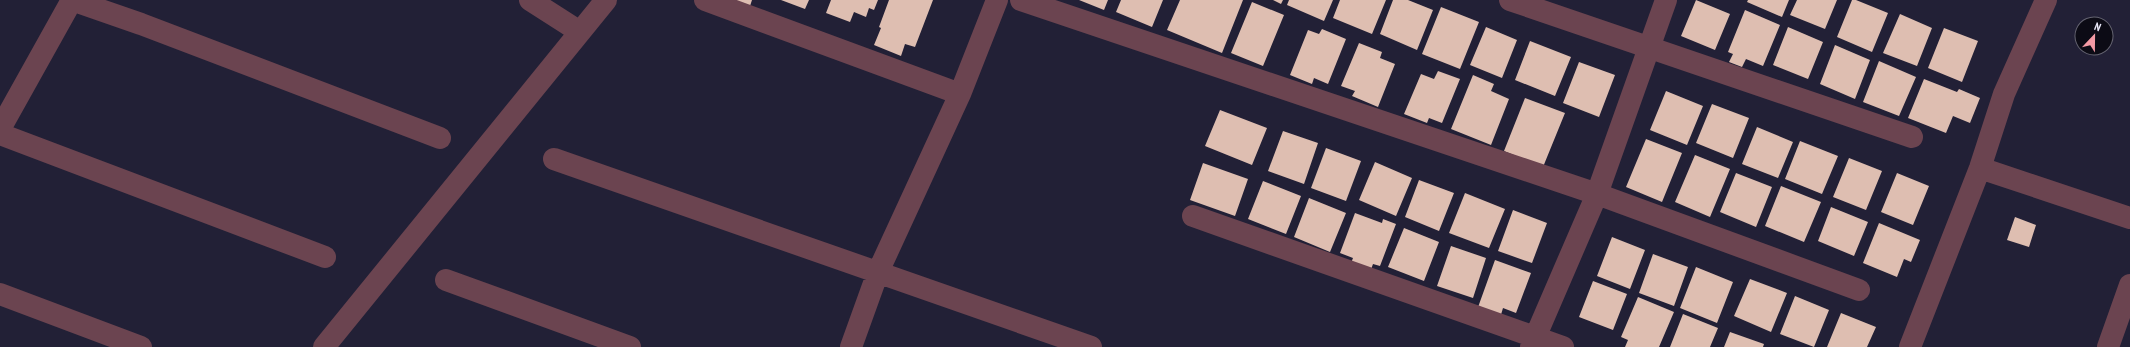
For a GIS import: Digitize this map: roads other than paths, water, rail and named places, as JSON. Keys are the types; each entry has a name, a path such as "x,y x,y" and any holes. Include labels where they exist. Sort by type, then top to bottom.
{"street":[{"path":"0,129 72,0 142,24 440,138"},
{"path":"530,0 580,32"},
{"path":"705,0 960,94"},
{"path":"851,347 878,272 960,94 997,0"},
{"path":"1021,0 1597,194 1859,290"},
{"path":"1510,0 1912,137"},
{"path":"1533,342 1597,194 1666,0"},
{"path":"1910,347 1980,168 2004,94 2046,0"},
{"path":"324,347 580,32 600,2"},
{"path":"0,134 325,257"},
{"path":"554,159 1091,347"},
{"path":"1980,168 2130,218"},
{"path":"1192,216 1533,342 1563,347"},
{"path":"446,280 630,347"},
{"path":"2108,347 2130,284"},
{"path":"0,294 141,347"}]}
